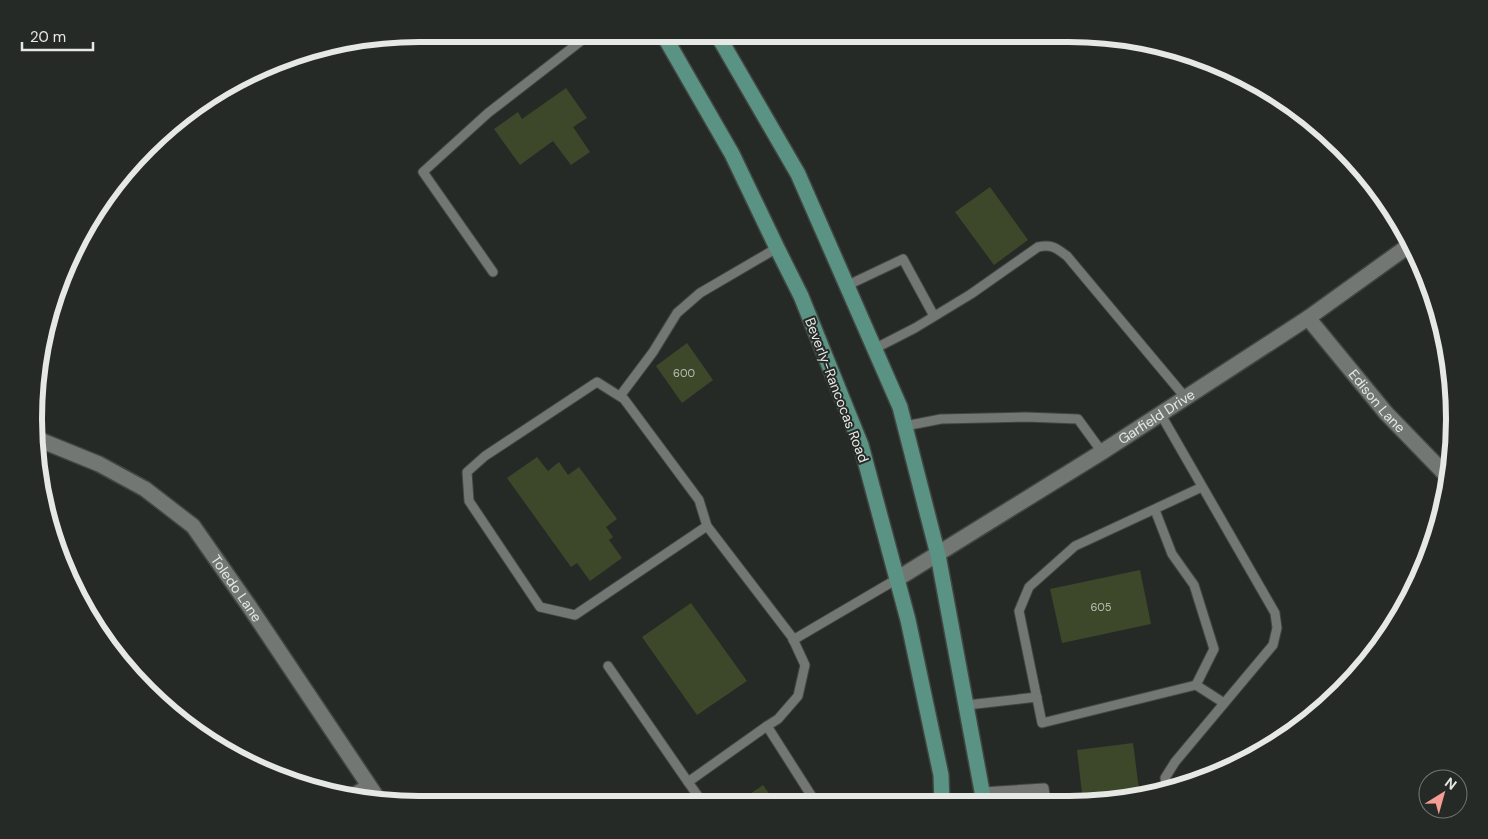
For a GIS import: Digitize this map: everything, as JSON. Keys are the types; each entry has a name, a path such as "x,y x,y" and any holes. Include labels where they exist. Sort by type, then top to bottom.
{"main road":[{"name":"Beverly-Rancocas Road","path":"668,42 732,154 801,296 861,445 908,620 941,775 942,796"},
{"path":"722,42 798,174 900,407 938,555 983,796"}],"street":[{"name":"Garfield Drive","path":"897,580 1102,452 1308,318 1405,249"},
{"name":"Edison Lane","path":"1308,318 1386,413 1442,471"},
{"name":"Toledo Lane","path":"43,441 99,464 145,489 193,526 249,606 374,793"},
{"path":"360,791 369,786"}],"lane":[{"path":"492,272 423,172 488,113 580,42"},
{"path":"874,349 971,294 1038,247 1048,245 1058,249 1067,256 1185,398"},
{"path":"620,396 677,313 700,293 777,248"},
{"path":"846,286 903,259 934,316"},
{"path":"688,782 778,719 798,696 805,665 793,640 707,526 699,500 624,399 597,382 485,456 467,472 468,501 540,607 575,615 707,526"},
{"path":"1160,413 1275,614 1277,628 1273,645 1175,762 1165,778 1166,784"},
{"path":"905,426 941,419 1026,417 1078,419 1102,452"},
{"path":"1202,487 1075,546 1029,587 1020,611 1042,723 1196,685 1224,703"},
{"path":"1155,510 1172,554 1194,585 1214,649 1196,685"},
{"path":"793,640 897,580"},
{"path":"608,666 698,796"},
{"path":"966,705 1037,697"},
{"path":"767,726 812,796"},
{"path":"990,796 1044,788 1045,796"}],"building":[{"path":"566,88 587,118 573,127 590,152 571,165 553,141 520,165 494,129 518,112 522,119"},
{"path":"990,187 1028,240 994,265 955,212"},
{"path":"687,343 713,380 682,403 656,366"},
{"path":"537,457 548,471 559,462 568,475 579,467 617,519 606,527 613,537 609,540 622,558 590,581 577,563 571,567 507,478"},
{"path":"1140,570 1151,624 1062,643 1050,589"},
{"path":"691,603 747,681 697,715 642,637"},
{"path":"1133,743 1139,789 1082,796 1077,750"},
{"path":"763,785 771,796 747,796"}]}
